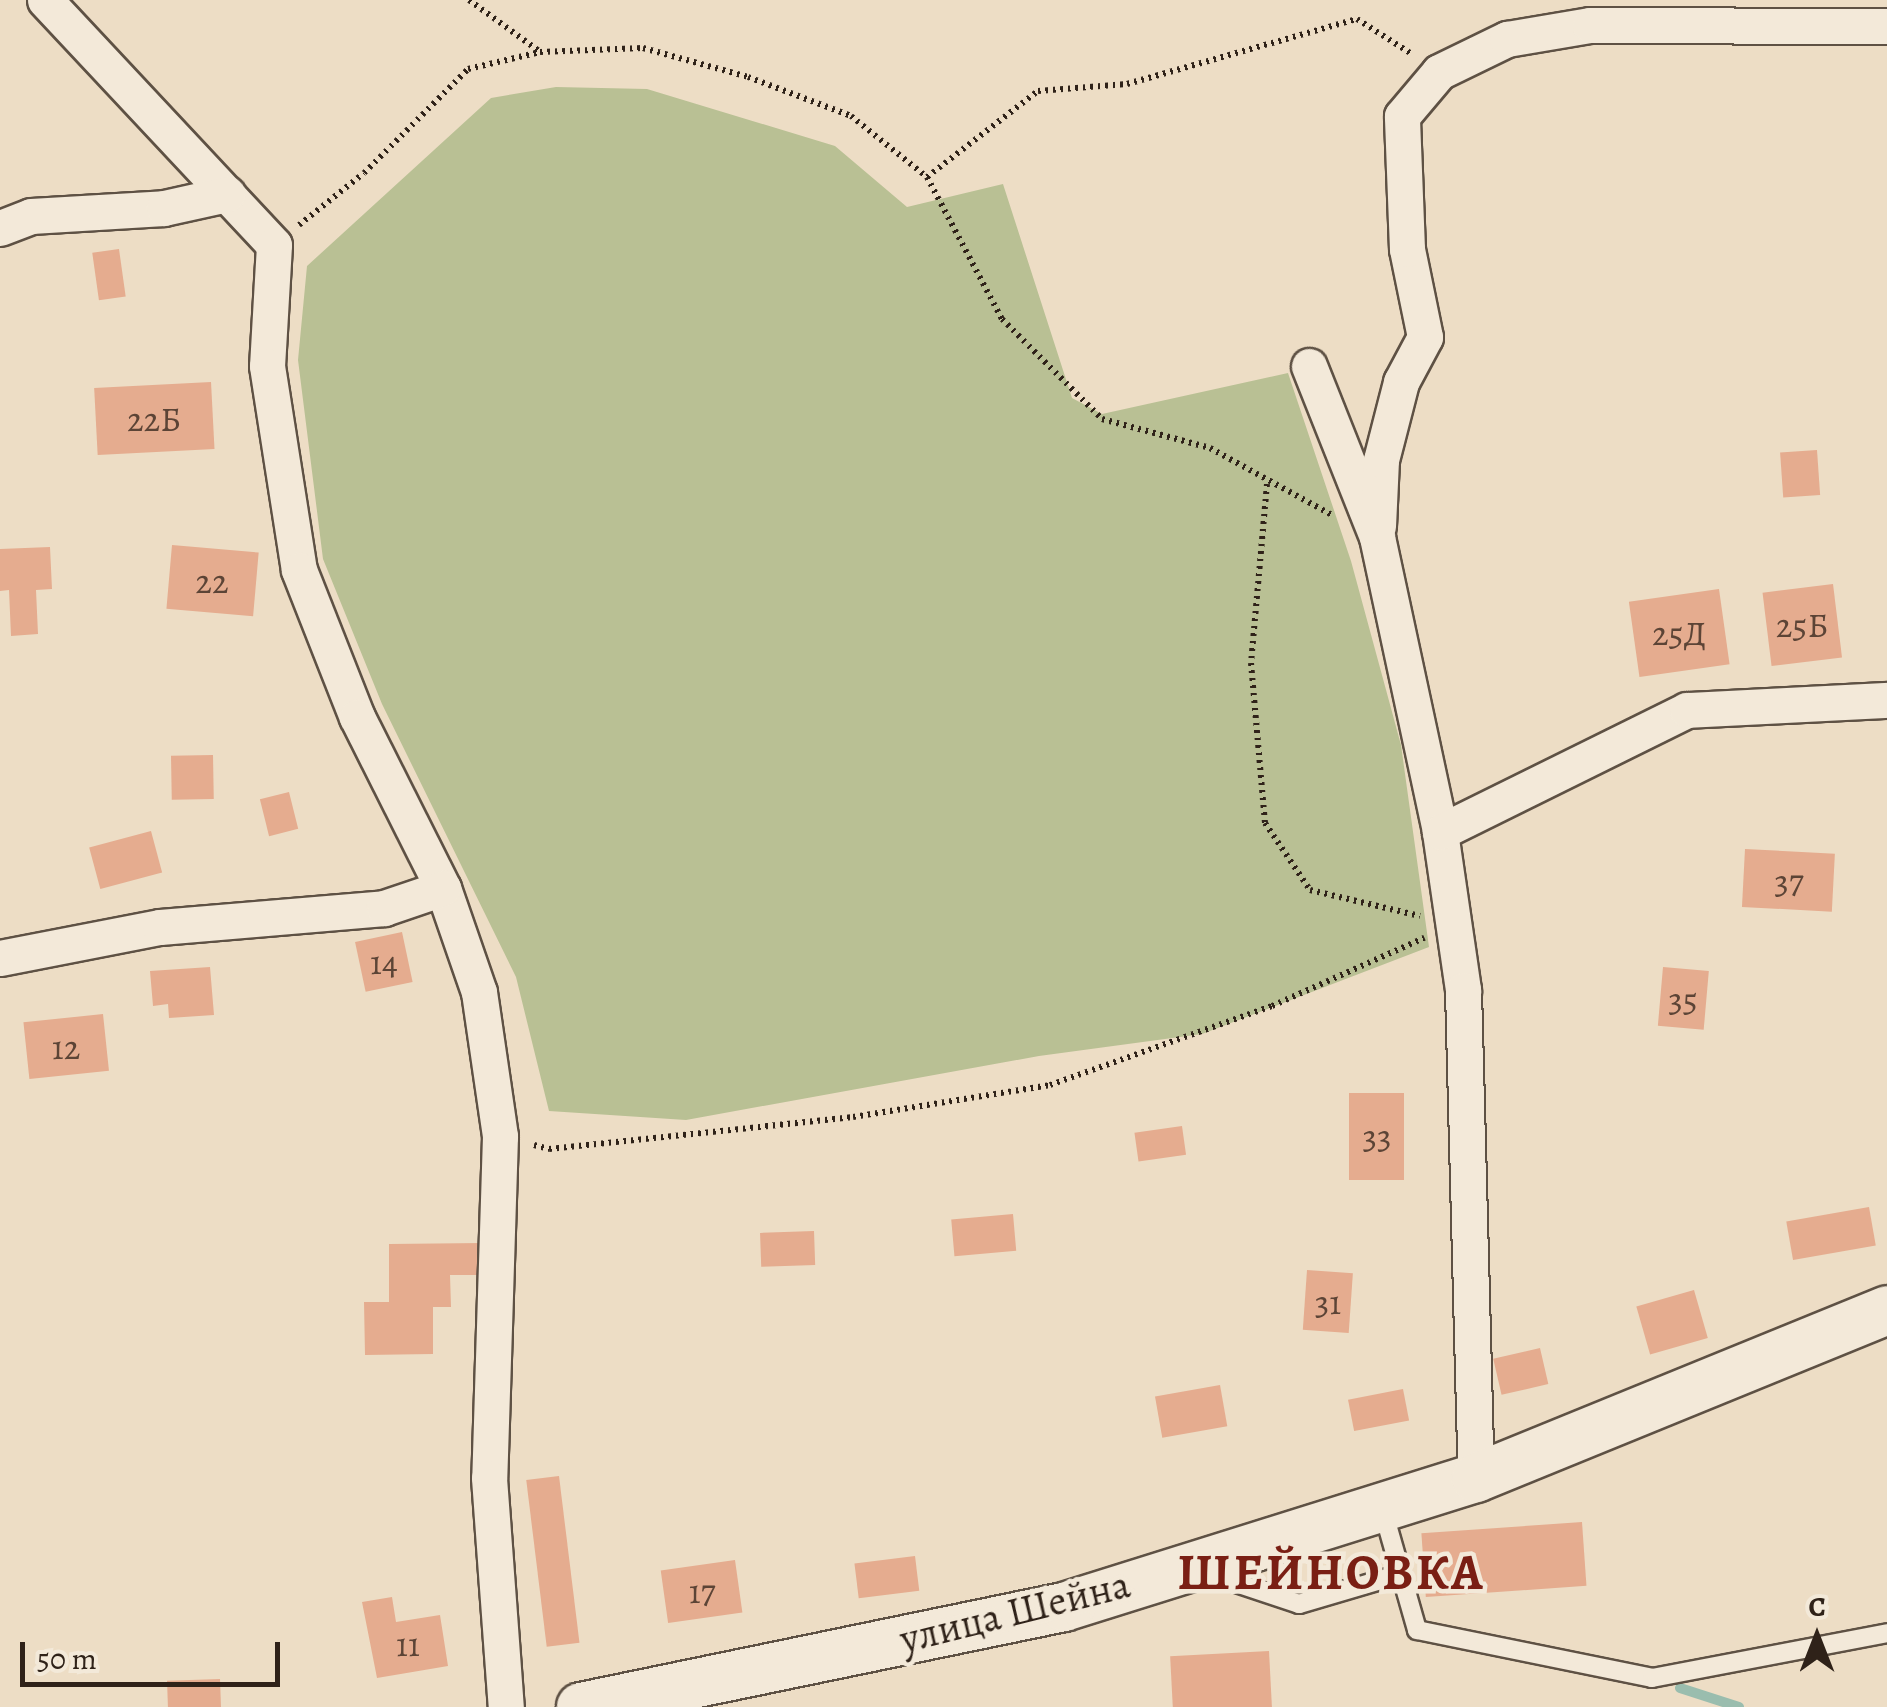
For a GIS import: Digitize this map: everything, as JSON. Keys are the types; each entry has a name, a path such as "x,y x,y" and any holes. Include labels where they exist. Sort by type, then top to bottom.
{"street":[{"path":"45,0 274,245 268,366 300,570 357,716 443,888 479,992 500,1136 490,1478 506,1707"},
{"path":"1378,537 1381,460 1402,382 1426,337 1408,250 1402,116 1439,72 1507,39 1590,24 1887,26"},
{"path":"0,228 31,216 164,208 227,194"},
{"path":"1309,366 1378,537 1440,832 1454,924 1463,990 1476,1478"},
{"path":"1440,832 1686,710 1887,700"},
{"path":"0,958 160,928 384,908 443,888"},
{"name":"улица Шейна","path":"581,1707 689,1696 1064,1607 1476,1478 1887,1310"}],"lane":[{"path":"1382,1506 1417,1630 1652,1678 1887,1632"},
{"path":"1190,1567 1298,1604 1401,1574"}],"path":[{"path":"469,0 540,52"},
{"path":"926,176 1038,91 1127,84 1357,19 1439,72"},
{"path":"274,245 364,173 468,69 540,52 644,48 748,76 852,116 926,176 1002,319 1102,419 1210,448 1267,484 1378,537"},
{"path":"1267,484 1251,663 1265,824 1310,890 1454,924"},
{"path":"500,1136 548,1149 853,1116 1050,1085 1272,1006 1454,924"}],"green space":[{"path":"556,87 647,89 835,146 907,207 1003,184 1072,398 1102,414 1288,373 1351,561 1401,745 1429,947 1202,1034 1039,1056 686,1120 549,1111 516,977 382,704 323,559 298,360 307,266 491,98"}],"building":[{"path":"119,249 126,297 99,300 92,253"},
{"path":"211,382 215,449 98,455 94,388"},
{"path":"1817,450 1820,495 1783,497 1780,453"},
{"path":"172,545 259,553 253,616 166,609"},
{"path":"50,547 52,589 36,590 38,634 11,636 9,590 0,591 0,549"},
{"path":"1833,584 1842,657 1772,666 1763,593"},
{"path":"1719,589 1730,664 1639,677 1629,602"},
{"path":"213,755 214,799 172,800 171,756"},
{"path":"289,792 298,829 269,836 260,799"},
{"path":"151,831 162,873 100,889 89,848"},
{"path":"1745,849 1835,854 1832,912 1742,907"},
{"path":"402,932 413,982 366,992 355,942"},
{"path":"210,967 214,1015 169,1018 168,1004 153,1006 150,971"},
{"path":"1663,967 1709,971 1704,1030 1658,1026"},
{"path":"103,1014 109,1071 29,1079 23,1022"},
{"path":"1349,1093 1404,1093 1404,1180 1349,1180"},
{"path":"1182,1126 1186,1155 1139,1161 1134,1133"},
{"path":"1869,1207 1876,1245 1793,1260 1786,1222"},
{"path":"1013,1214 1016,1251 954,1256 951,1219"},
{"path":"814,1231 815,1265 761,1267 760,1233"},
{"path":"482,1243 483,1275 450,1275 451,1307 433,1307 433,1354 365,1355 364,1302 389,1302 389,1244"},
{"path":"1307,1270 1353,1273 1349,1333 1303,1330"},
{"path":"1694,1290 1708,1338 1650,1355 1636,1307"},
{"path":"1540,1348 1548,1384 1502,1395 1493,1359"},
{"path":"1220,1385 1227,1426 1162,1438 1155,1396"},
{"path":"1403,1389 1409,1420 1354,1431 1348,1400"},
{"path":"559,1476 579,1643 547,1647 526,1480"},
{"path":"1582,1522 1586,1586 1426,1597 1421,1533"},
{"path":"915,1556 919,1591 859,1598 854,1563"},
{"path":"735,1560 742,1612 668,1623 661,1570"},
{"path":"392,1597 396,1622 440,1615 448,1666 377,1678 362,1602"},
{"path":"1269,1651 1272,1707 1173,1707 1170,1656"},
{"path":"220,1679 221,1707 168,1707 167,1681"}],"waterway":[{"path":"1680,1688 1739,1707"}],"district":[{"name":"ШЕЙНОВКА","path":"1331,1573"}]}
